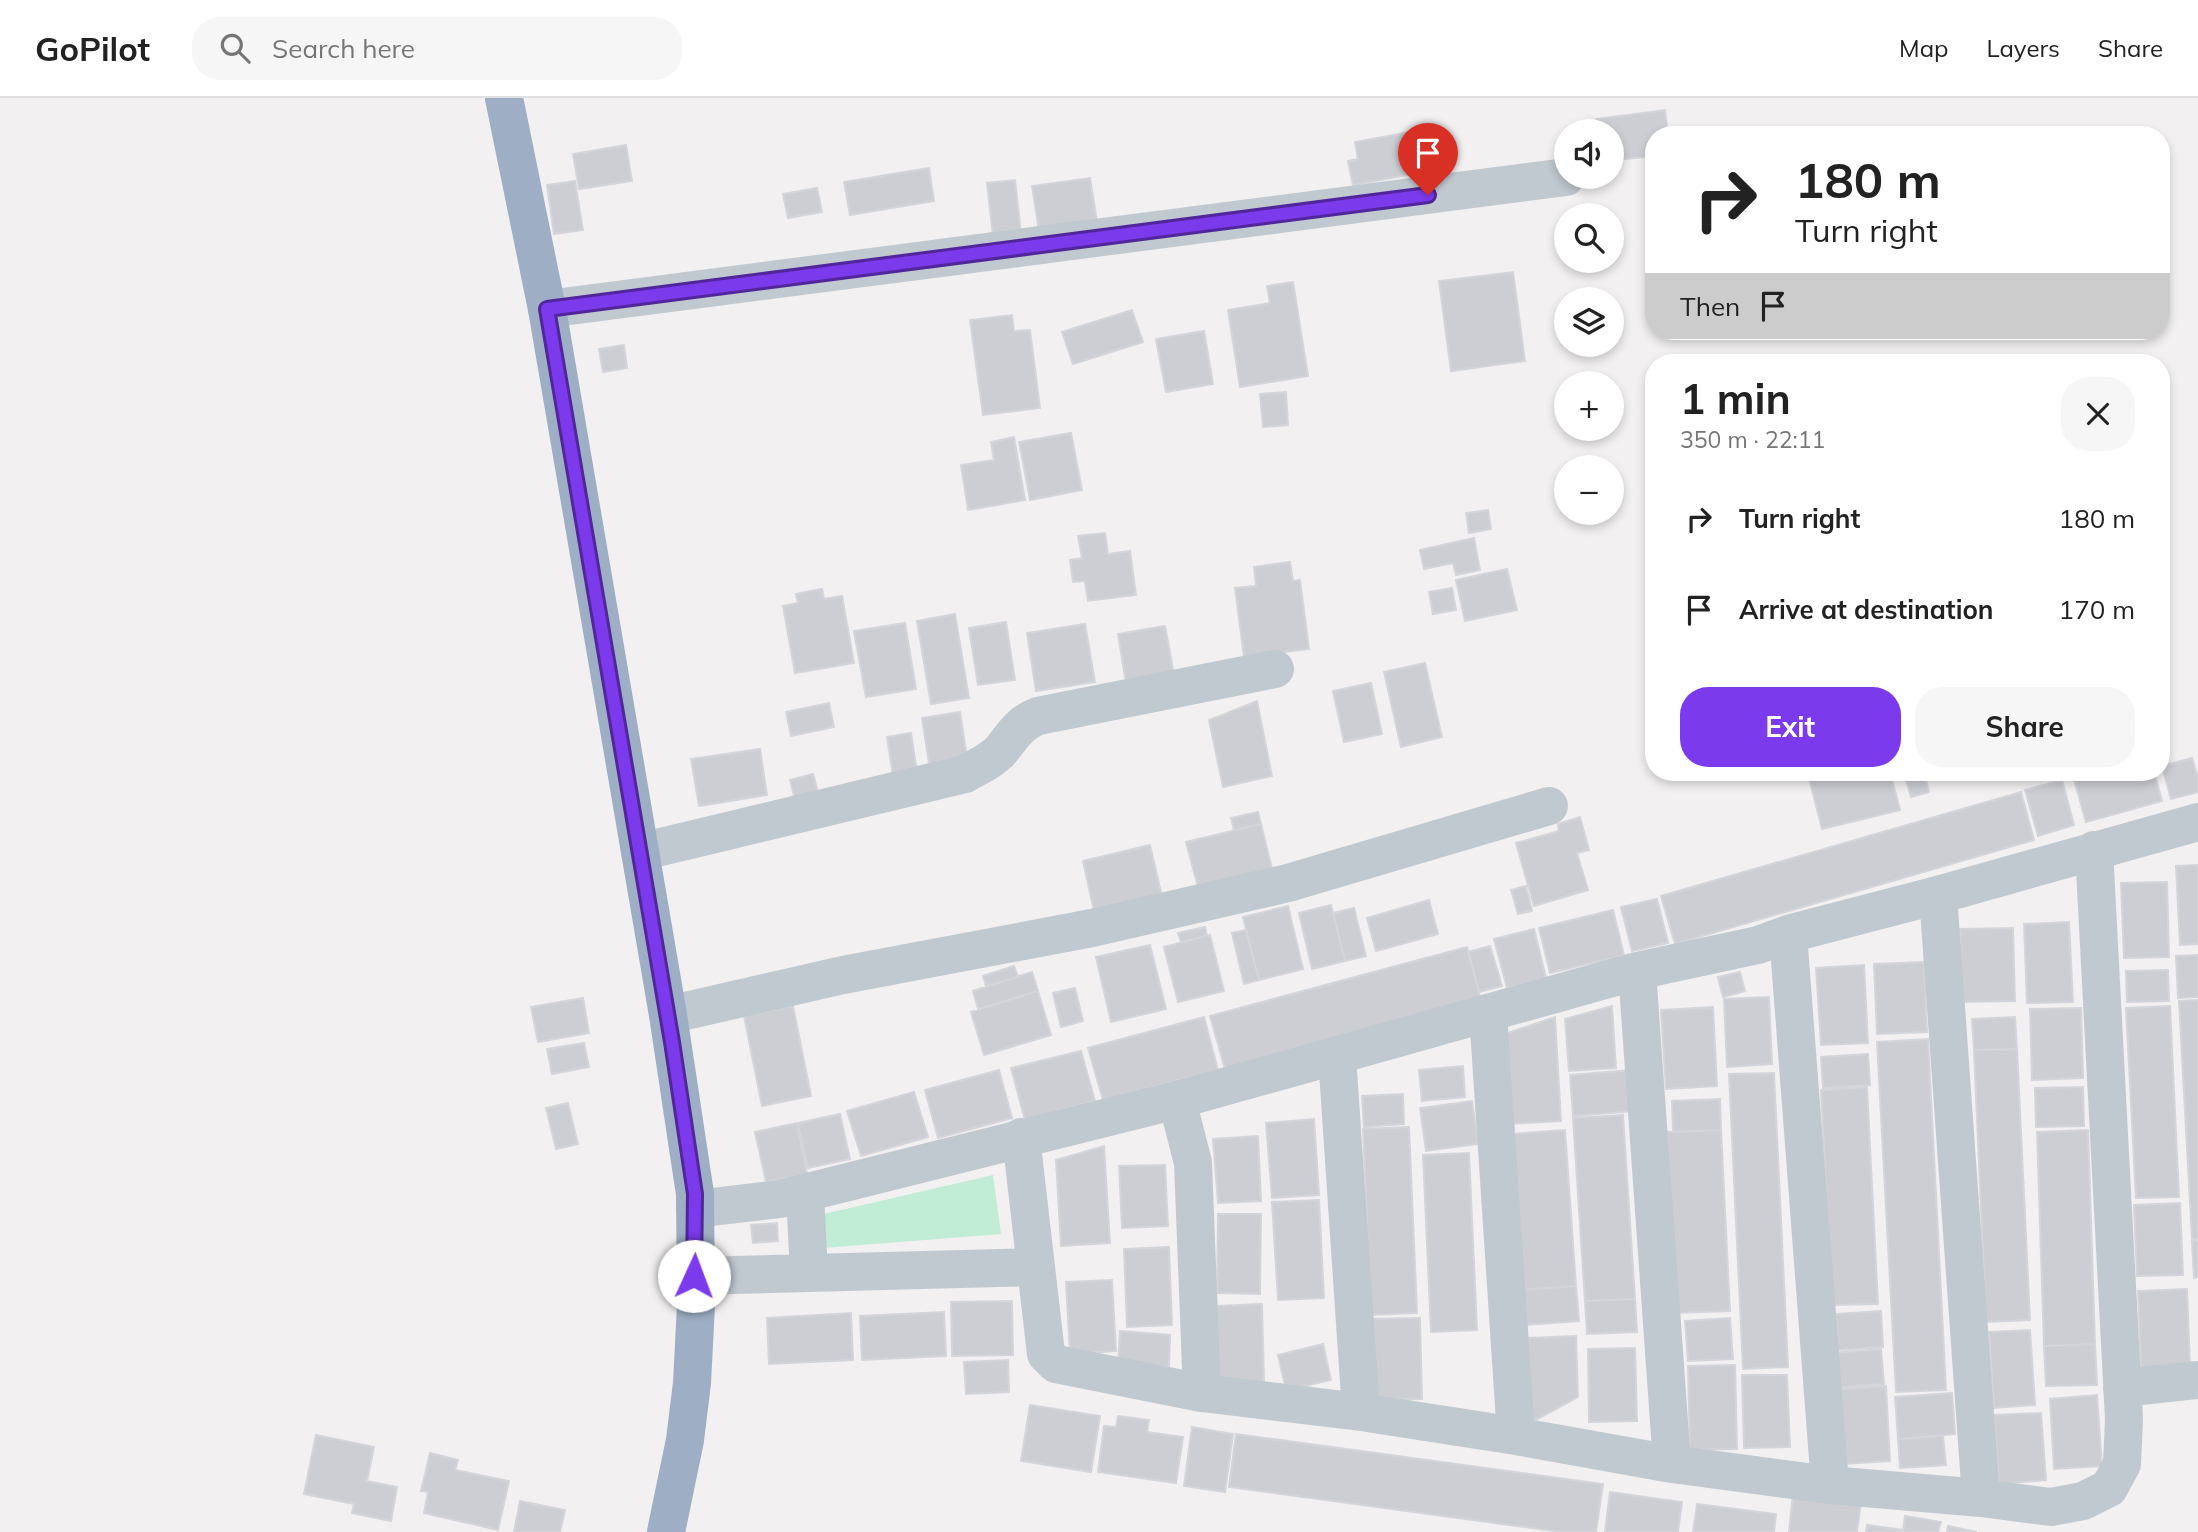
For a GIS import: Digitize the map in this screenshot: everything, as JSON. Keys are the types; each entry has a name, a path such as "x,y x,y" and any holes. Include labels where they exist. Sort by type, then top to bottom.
{"highway":[{"path":"504,98 547,309 668,1015 695,1194 696,1305 692,1383 682,1453 666,1532"}],"street":[{"path":"547,309 1554,179"},
{"path":"640,852 965,774 1001,751 1015,731 1027,720 1038,716 1275,669"},
{"path":"668,1015 843,975 1092,928 1288,883 1549,806"},
{"path":"695,1209 804,1194 1021,1137 1177,1100 1637,971 1758,945 1788,934 1938,895 2198,821"},
{"path":"1021,1137 1046,1354 1050,1360 1069,1368 1202,1393 1361,1412 1672,1464 1830,1485 1981,1497 2051,1507 2083,1501 2109,1488 2122,1464 2122,1388 2094,850"},
{"path":"1938,895 1981,1497"},
{"path":"1788,934 1830,1485"},
{"path":"1637,971 1672,1464"},
{"path":"1488,1013 1516,1436"},
{"path":"1337,1056 1361,1412"},
{"path":"1177,1100 1193,1163 1202,1393"},
{"path":"804,1194 809,1273"},
{"path":"694,1276 1036,1267"},
{"path":"2122,1388 2198,1380"}],"green space":[{"path":"993,1175 1001,1234 823,1248 815,1216"}],"building":[{"path":"1665,110 1667,126 1645,126 1645,157 1624,159 1624,119 1596,119"},
{"path":"1432,128 1440,169 1353,185 1348,161 1358,159 1355,142"},
{"path":"626,145 632,181 579,189 573,154"},
{"path":"929,168 934,201 850,215 844,182"},
{"path":"1090,178 1098,228 1040,237 1032,186"},
{"path":"1015,180 1021,233 993,236 987,183"},
{"path":"575,181 583,230 554,234 547,185"},
{"path":"817,188 822,212 788,218 783,194"},
{"path":"1513,272 1525,361 1451,371 1439,281"},
{"path":"1293,282 1308,376 1240,387 1228,310 1270,303 1267,286"},
{"path":"1132,310 1143,342 1073,364 1062,332"},
{"path":"1012,315 1014,331 1030,330 1040,408 983,415 970,320"},
{"path":"1204,331 1213,384 1166,392 1156,339"},
{"path":"624,345 627,368 603,372 599,349"},
{"path":"1286,392 1288,425 1263,427 1260,394"},
{"path":"1071,433 1082,490 1030,500 1019,442"},
{"path":"1014,437 1025,500 968,510 961,465 994,460 991,442"},
{"path":"1488,510 1491,529 1469,533 1466,513"},
{"path":"1105,533 1108,554 1130,551 1136,595 1088,601 1085,581 1073,582 1070,560 1082,558 1078,536"},
{"path":"1474,538 1480,570 1456,575 1453,563 1424,569 1420,550"},
{"path":"1290,562 1293,581 1300,580 1309,649 1244,657 1235,588 1256,586 1254,567"},
{"path":"1507,569 1517,610 1465,621 1456,580"},
{"path":"1452,588 1456,610 1433,614 1429,592"},
{"path":"822,589 824,599 842,596 854,663 795,673 783,606 798,603 796,594"},
{"path":"955,614 969,698 931,704 917,621"},
{"path":"1006,622 1015,680 978,685 969,628"},
{"path":"905,623 916,689 866,697 854,631"},
{"path":"1085,624 1095,682 1036,691 1027,633"},
{"path":"1165,626 1174,675 1126,683 1118,634"},
{"path":"1425,663 1442,737 1401,747 1384,672"},
{"path":"1371,683 1382,734 1344,742 1333,691"},
{"path":"1257,701 1272,776 1223,787 1209,720"},
{"path":"829,703 834,727 791,736 786,712"},
{"path":"960,712 968,764 930,770 922,718"},
{"path":"911,733 917,772 893,776 887,737"},
{"path":"760,749 767,795 699,806 691,759"},
{"path":"2192,758 2198,778 2198,792 2171,799 2166,781 2170,781 2170,764"},
{"path":"813,774 822,806 798,812 790,780"},
{"path":"1810,781 1892,781 1900,810 1822,829"},
{"path":"1906,781 1926,781 1929,792 1911,797"},
{"path":"2062,781 2074,825 2038,836 2025,790"},
{"path":"2074,781 2156,781 2162,801 2086,822"},
{"path":"2021,792 2034,840 1675,944 1661,896"},
{"path":"1258,812 1261,824 1234,830 1231,818"},
{"path":"1580,817 1589,850 1577,853 1588,890 1534,906 1516,843 1559,831 1558,824"},
{"path":"1261,824 1273,873 1199,891 1186,842"},
{"path":"1150,845 1164,905 1096,920 1083,861"},
{"path":"2198,865 2198,944 2180,945 2176,866"},
{"path":"2167,882 2169,957 2124,958 2121,883"},
{"path":"1526,886 1532,911 1518,914 1511,890"},
{"path":"1657,899 1668,943 1632,951 1621,907"},
{"path":"1429,900 1438,934 1376,951 1367,918"},
{"path":"1331,905 1345,961 1312,969 1299,913"},
{"path":"1288,906 1303,969 1259,980 1243,917"},
{"path":"1354,908 1366,956 1345,961 1333,913"},
{"path":"1613,910 1624,955 1550,973 1539,928"},
{"path":"2069,922 2073,1002 2027,1003 2024,924"},
{"path":"1205,927 1207,936 1181,942 1178,933"},
{"path":"2013,928 2015,1001 1962,1002 1960,929"},
{"path":"1534,929 1546,978 1507,988 1494,939"},
{"path":"1246,930 1259,980 1244,984 1232,933"},
{"path":"1210,935 1224,991 1178,1002 1164,947"},
{"path":"1150,945 1166,1009 1111,1022 1096,957"},
{"path":"1490,946 1502,986 1479,992 1468,952"},
{"path":"1467,947 1481,1000 1225,1069 1210,1016"},
{"path":"2198,955 2198,997 2178,998 2176,956"},
{"path":"1924,962 1927,1032 1877,1034 1874,964"},
{"path":"1864,965 1868,1043 1821,1045 1816,968"},
{"path":"1014,966 1018,977 986,986 983,976"},
{"path":"2168,970 2169,1001 2127,1002 2126,971"},
{"path":"1032,972 1038,991 978,1009 973,991"},
{"path":"1740,972 1745,991 1723,997 1718,977"},
{"path":"1075,988 1083,1021 1061,1027 1053,993"},
{"path":"1038,991 1051,1035 984,1055 971,1012"},
{"path":"1769,997 1772,1064 1727,1067 1724,999"},
{"path":"583,998 589,1033 538,1042 531,1007"},
{"path":"2198,1000 2198,1239 2192,1239 2179,1001"},
{"path":"793,1006 811,1096 762,1106 744,1016"},
{"path":"1612,1006 1616,1068 1569,1071 1565,1019"},
{"path":"2170,1006 2179,1197 2136,1198 2126,1008"},
{"path":"1713,1007 1717,1086 1666,1089 1661,1010"},
{"path":"2081,1008 2083,1078 2032,1080 2030,1009"},
{"path":"1204,1017 1218,1070 1103,1100 1088,1048"},
{"path":"1555,1017 1561,1121 1508,1124 1502,1035"},
{"path":"2015,1017 2017,1049 1974,1050 1972,1019"},
{"path":"1928,1039 1946,1390 1896,1392 1877,1042"},
{"path":"584,1043 589,1067 552,1074 547,1049"},
{"path":"2017,1049 2030,1320 1986,1322 1974,1050"},
{"path":"1081,1051 1095,1101 1025,1120 1011,1068"},
{"path":"1868,1054 1870,1085 1823,1088 1821,1057"},
{"path":"1463,1066 1465,1097 1422,1101 1419,1070"},
{"path":"999,1070 1012,1118 938,1138 925,1090"},
{"path":"1631,1070 1634,1111 1573,1116 1570,1075"},
{"path":"1774,1073 1788,1367 1743,1369 1729,1074"},
{"path":"1867,1087 1878,1304 1832,1305 1821,1090"},
{"path":"2083,1087 2084,1126 2036,1127 2035,1088"},
{"path":"914,1092 928,1137 861,1156 847,1111"},
{"path":"1403,1094 1404,1124 1364,1127 1362,1096"},
{"path":"1720,1099 1721,1130 1673,1132 1672,1101"},
{"path":"1472,1101 1478,1144 1426,1151 1420,1108"},
{"path":"568,1103 578,1144 556,1149 546,1108"},
{"path":"840,1114 850,1159 808,1168 798,1123"},
{"path":"1623,1115 1635,1299 1585,1301 1573,1118"},
{"path":"1314,1119 1319,1195 1272,1198 1266,1123"},
{"path":"797,1123 807,1174 766,1182 755,1132"},
{"path":"1409,1127 1417,1313 1371,1315 1363,1129"},
{"path":"1565,1130 1576,1286 1522,1290 1511,1134"},
{"path":"1721,1130 1730,1311 1675,1313 1667,1132"},
{"path":"2088,1130 2095,1344 2044,1346 2037,1132"},
{"path":"1258,1136 1261,1201 1218,1203 1213,1139"},
{"path":"1104,1146 1110,1243 1061,1246 1056,1160"},
{"path":"1469,1153 1477,1330 1431,1332 1423,1155"},
{"path":"1165,1165 1168,1226 1122,1228 1119,1166"},
{"path":"1319,1200 1324,1298 1278,1300 1272,1202"},
{"path":"2180,1203 2183,1275 2137,1276 2134,1205"},
{"path":"1218,1214 1261,1214 1260,1294 1217,1293"},
{"path":"777,1223 778,1241 753,1243 751,1225"},
{"path":"2192,1241 2198,1241 2198,1277 2194,1278"},
{"path":"1169,1247 1172,1325 1127,1327 1124,1249"},
{"path":"1112,1280 1116,1351 1070,1354 1066,1282"},
{"path":"1576,1286 1579,1321 1525,1325 1522,1290"},
{"path":"2187,1289 2190,1366 2141,1369 2138,1291"},
{"path":"1635,1299 1637,1332 1587,1334 1585,1301"},
{"path":"1012,1301 1013,1355 952,1356 951,1302"},
{"path":"1262,1304 1264,1382 1217,1383 1215,1306"},
{"path":"1881,1311 1883,1347 1838,1350 1836,1314"},
{"path":"944,1312 946,1356 862,1360 860,1316"},
{"path":"851,1313 853,1360 769,1364 767,1318"},
{"path":"1420,1318 1422,1399 1370,1400 1368,1319"},
{"path":"1730,1318 1733,1359 1688,1361 1685,1321"},
{"path":"2030,1330 2035,1405 1994,1408 1989,1332"},
{"path":"1120,1331 1170,1335 1169,1367 1118,1363"},
{"path":"1576,1336 1578,1397 1532,1422 1528,1338"},
{"path":"1323,1344 1331,1380 1286,1390 1278,1355"},
{"path":"2095,1344 2097,1385 2046,1386 2044,1346"},
{"path":"1635,1348 1637,1421 1589,1422 1588,1349"},
{"path":"1881,1349 1884,1384 1834,1388 1832,1353"},
{"path":"1008,1360 1009,1392 966,1394 964,1362"},
{"path":"1735,1365 1737,1449 1690,1450 1688,1366"},
{"path":"1742,1375 1787,1375 1790,1447 1744,1448"},
{"path":"1886,1386 1890,1461 1845,1464 1841,1389"},
{"path":"1952,1393 1955,1434 1898,1439 1895,1397"},
{"path":"2097,1395 2102,1466 2054,1469 2050,1399"},
{"path":"1030,1405 1100,1416 1091,1472 1021,1461"},
{"path":"2041,1413 2046,1480 1999,1484 1994,1415"},
{"path":"1118,1416 1149,1420 1147,1432 1183,1437 1176,1483 1098,1472 1104,1426 1116,1427"},
{"path":"1192,1427 1233,1434 1225,1492 1184,1486"},
{"path":"1236,1434 1603,1484 1596,1532 1561,1532 1229,1487"},
{"path":"316,1435 374,1447 367,1481 397,1487 391,1521 352,1513 354,1504 304,1494"},
{"path":"1943,1436 1946,1465 1900,1468 1898,1439"},
{"path":"430,1453 458,1460 455,1470 509,1481 498,1530 424,1513 428,1492 421,1491"},
{"path":"1610,1492 1682,1502 1678,1532 1605,1532"},
{"path":"1793,1493 1861,1502 1857,1532 1789,1532"},
{"path":"520,1501 565,1510 560,1532 514,1532"},
{"path":"1697,1504 1776,1514 1774,1532 1693,1532"},
{"path":"1905,1516 1941,1522 1938,1532 1866,1532 1867,1525 1903,1530"},
{"path":"1948,1526 1977,1532 1947,1532"}],"route":[{"path":"694,1276 695,1194 672,1042 547,309 1428,195"}]}
